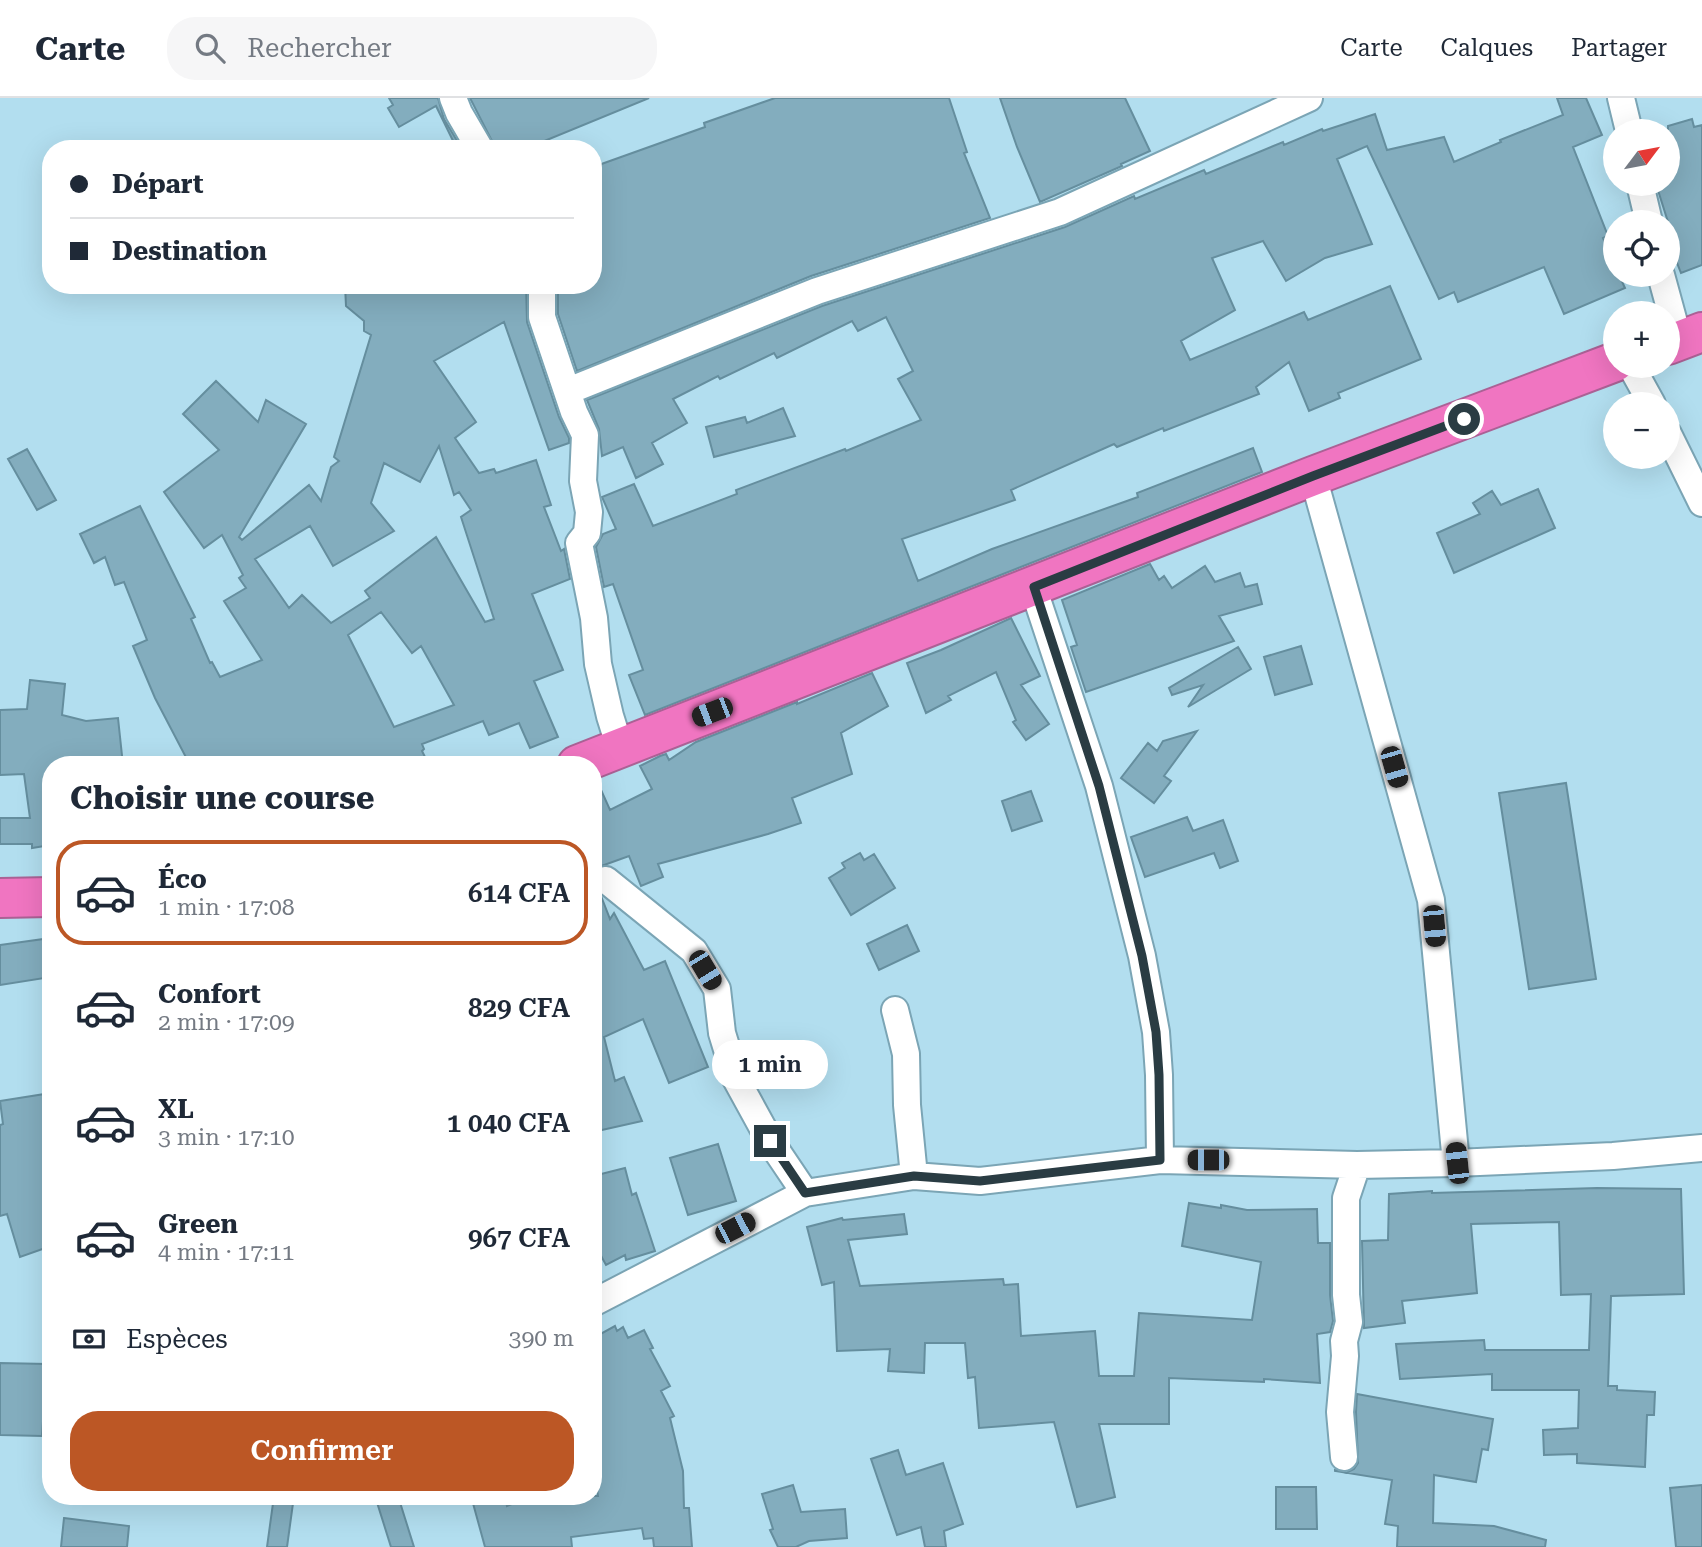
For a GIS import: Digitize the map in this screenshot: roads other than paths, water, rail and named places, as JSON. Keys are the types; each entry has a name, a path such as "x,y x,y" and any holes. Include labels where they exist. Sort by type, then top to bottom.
{"highway":[{"path":"600,756 1313,476 1603,367"},
{"path":"0,898 42,897"}],"street":[{"path":"453,98 475,140"},
{"path":"568,391 817,291 1060,212 1309,98"},
{"path":"1621,98 1626,119"},
{"path":"1665,287 1683,339"},
{"path":"542,294 542,317 574,412 586,435 583,481 589,512 587,533 579,543 594,618 598,664 620,748"},
{"path":"1680,458 1702,503"},
{"path":"1313,476 1431,900 1457,1163"},
{"path":"1034,587 1099,786 1142,956 1156,1032 1160,1160"},
{"path":"606,880 694,951 717,989 722,1033 736,1079 770,1141 805,1193"},
{"path":"895,1010 906,1054 907,1105 914,1176"},
{"path":"602,1298 805,1193 914,1176 980,1181 1160,1160 1357,1165 1457,1163 1613,1156 1702,1147"},
{"path":"1344,1457 1340,1412 1344,1341 1349,1322 1346,1295 1346,1198 1357,1165"}]}
